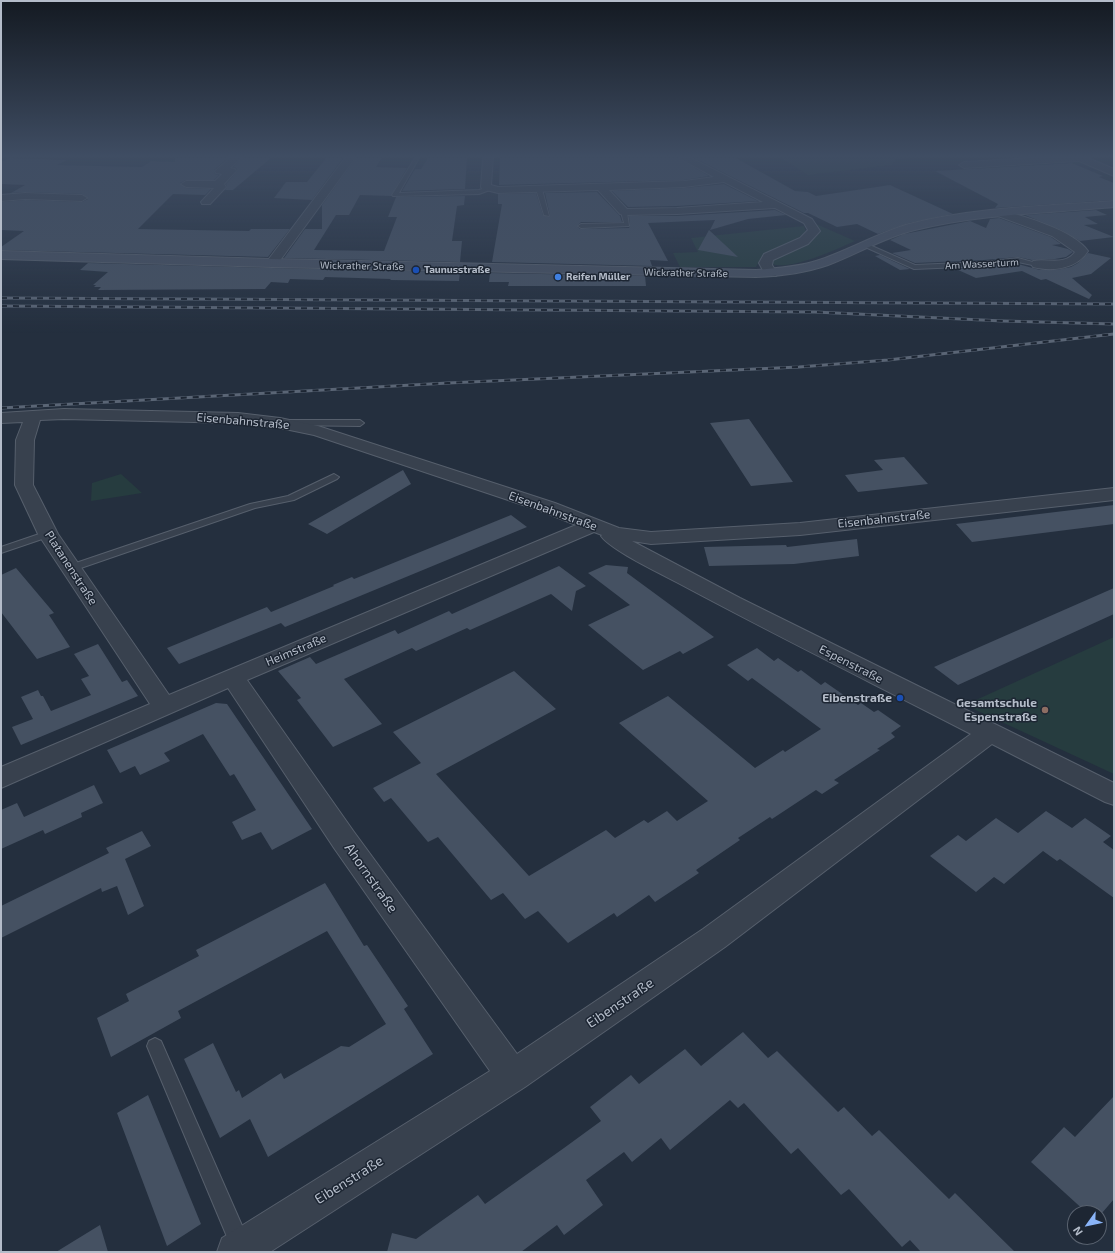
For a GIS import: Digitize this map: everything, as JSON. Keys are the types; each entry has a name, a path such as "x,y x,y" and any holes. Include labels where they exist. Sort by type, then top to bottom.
{"main road":[{"name":"Wickrather Straße","path":"1,255 671,273 770,273 822,263 894,232 918,226 985,216"}],"street":[{"path":"272,263 307,216"},
{"path":"770,273 765,264 768,257 804,241 814,231 808,221 799,216"},
{"name":"Am Wasserturm","path":"1008,216 1065,239 1076,245 1082,251 1079,258 1071,262 1054,265 1037,264"},
{"name":"Eisenbahnstraße","path":"1,418 64,414 182,416 238,418 280,423 318,431 548,507 616,533 636,537 800,529 1114,494"},
{"name":"Platanenstraße","path":"34,415 24,451 24,485 48,534 164,706"},
{"name":"Heimstraße","path":"1,778 164,706 593,525"},
{"name":"Espenstraße","path":"593,525 632,550 732,603 1114,795"},
{"name":"Ahornstraße","path":"233,677 344,840 513,1076"},
{"name":"Eibenstraße","path":"239,1250 513,1076 714,938 990,733"}],"lane":[{"path":"581,226 627,225 625,216"},
{"name":"Am Wasserturm","path":"865,244 914,267 977,264 1018,260 1037,264"},
{"path":"280,423 360,423"},
{"path":"71,568 253,506 291,498 334,477"},
{"path":"1,550 48,534"},
{"path":"155,1046 239,1250"}],"green space":[{"path":"814,223 855,241 826,254 801,262 780,265 772,264 771,260 794,249"},
{"path":"804,226 806,232 783,248 766,255 756,267 680,267 673,253 698,252 691,238"},
{"path":"121,474 142,493 91,501 92,483"},
{"name":"Gesamtschule Espenstraße","path":"1114,637 1114,774 965,705"}],"building":[{"path":"1,216 151,216 138,229 249,231 251,229 290,229 268,257 1,250 1,247 24,231 1,230"},
{"path":"322,216 335,216 314,250 384,251 397,217 388,216 456,216 452,241 462,241 460,262 284,258 305,229 322,229"},
{"path":"500,216 620,216 622,222 581,222 577,226 580,229 629,228 629,216 772,216 748,219 710,230 715,220 648,223 668,261 650,260 652,266 492,262"},
{"path":"815,216 941,216 909,223 878,234 857,224 837,227"},
{"path":"1029,216 1091,216 1085,217 1098,224 1084,225 1114,237 1080,241 1061,230"},
{"path":"999,218 1051,237 1061,244 1052,245 1068,249 1073,252 1066,257 1055,259 1032,260 1018,257 915,263 892,253 911,250 890,240 904,234 970,221 986,228 990,219"},
{"path":"709,230 738,257 698,250"},
{"path":"1088,253 1111,258 1091,274 1072,278 1092,295 1089,299 1046,279 1041,280 1022,271 976,278 956,269 1018,264 1040,270 1056,270 1071,267 1078,263"},
{"path":"880,255 910,269 900,270 875,256"},
{"path":"88,263 460,272 459,281 325,277 323,280 290,279 288,283 271,282 265,289 98,290 101,287 94,287 96,285 93,285 108,272 80,270"},
{"path":"490,273 645,276 646,286 508,286 509,282 489,282"},
{"path":"749,419 793,482 751,486 710,423"},
{"path":"904,457 928,484 858,492 845,475 883,470 874,460"},
{"path":"403,470 411,484 327,534 308,524"},
{"path":"1114,505 1114,524 972,542 956,524"},
{"path":"511,515 527,527 285,627 281,623 179,664 167,648 267,607 271,612 352,577 354,579"},
{"path":"857,539 859,556 794,564 709,566 704,547 786,545 787,547"},
{"path":"606,565 628,567 627,573 714,637 683,654 680,651 643,670 588,625 630,605 588,573"},
{"path":"559,566 586,586 576,591 572,611 551,594 470,630 467,628 416,651 412,648 344,679 382,724 333,747 297,700 301,698 278,671 310,657 316,664 395,630 398,634 449,611 452,614"},
{"path":"16,568 54,613 49,615 70,647 37,659 1,612 1,575"},
{"path":"1114,588 1114,614 958,685 934,667"},
{"path":"98,644 122,682 127,680 138,696 21,745 12,727 33,719 21,697 38,690 51,711 91,695 81,679 89,676 74,654"},
{"path":"757,648 774,661 778,658 798,672 801,670 821,685 825,682 858,705 861,703 874,712 878,710 901,726 891,733 895,737 877,749 880,750 834,780 839,783 822,794 816,790 772,819 770,817 738,838 740,840 696,870 699,873 655,902 649,895 617,917 614,913 568,943 538,911 525,919 503,893 491,900 438,837 428,842 391,798 384,802 373,788 421,763 393,732 514,671 556,709 436,774 529,876 606,830 615,838 644,820 648,823 667,811 677,821 708,801 619,723 668,696 755,768 783,750 785,752 821,729 752,678 748,681 727,665"},
{"path":"216,703 227,704 312,829 272,850 261,832 242,840 232,822 256,810 234,774 230,776 203,734 164,753 170,761 140,775 135,766 120,773 107,750"},
{"path":"94,785 103,803 81,813 82,817 45,834 43,830 1,849 1,810 17,803 24,817"},
{"path":"1046,811 1072,828 1085,818 1111,836 1103,842 1114,850 1114,898 1060,859 1057,861 1043,851 1004,884 994,877 976,892 930,856 958,835 966,841 996,818 1018,833"},
{"path":"142,831 151,846 125,859 144,906 128,915 117,886 102,892 101,888 1,938 1,906 109,853 106,848"},
{"path":"325,883 364,946 367,945 408,1006 404,1009 433,1054 268,1157 250,1119 220,1138 184,1059 213,1043 236,1092 239,1090 242,1098 281,1073 284,1079 341,1046 349,1047 386,1024 327,931 178,1011 181,1018 111,1057 97,1018 129,1001 126,994 199,956 196,950"},
{"path":"743,1032 768,1058 777,1051 838,1112 844,1107 872,1136 879,1130 949,1199 955,1193 1015,1252 921,1252 910,1240 902,1247 849,1189 841,1195 798,1148 791,1154 744,1103 738,1108 730,1100 670,1150 661,1138 632,1162 624,1152 586,1180 603,1205 564,1235 557,1225 521,1252 387,1252 392,1233 416,1239 478,1195 485,1204 564,1148 601,1121 590,1107 631,1075 639,1084 685,1049 701,1066"},
{"path":"148,1095 201,1224 167,1246 117,1113"},
{"path":"1114,1096 1114,1199 1107,1207 1107,1205 1078,1205 1031,1162 1064,1127 1075,1137"},
{"path":"100,1225 108,1252 56,1252"}],"railway":[{"path":"1,298 1114,304"},
{"path":"1,306 815,312 1003,321 1114,324"},
{"path":"1,408 448,383 799,367 888,360 1114,334"}],"place":[{"name":"Taunusstraße","path":"416,270"},
{"name":"Reifen Müller","path":"558,277"},
{"name":"Eibenstraße","path":"900,698"},
{"name":"Gesamtschule Espenstraße","path":"1045,710"}]}
